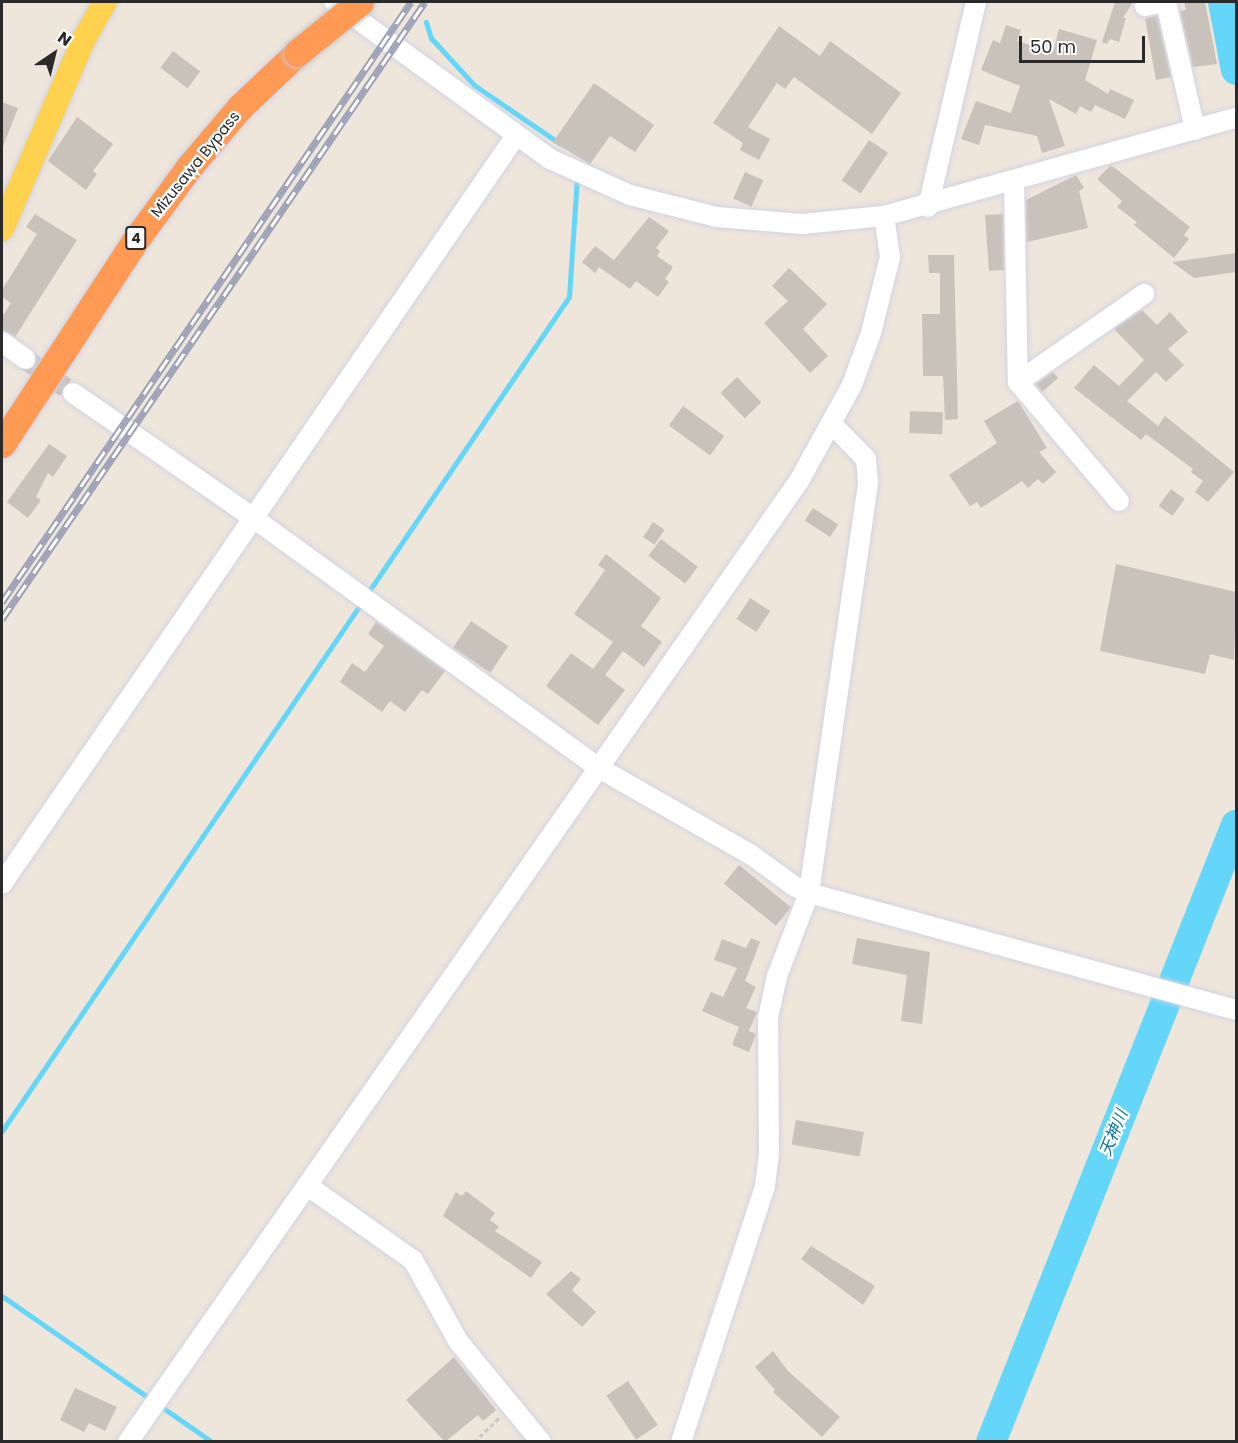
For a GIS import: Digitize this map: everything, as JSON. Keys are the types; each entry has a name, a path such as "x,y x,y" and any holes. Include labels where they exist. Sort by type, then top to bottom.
{"highway":[{"name":"Mizusawa Bypass","path":"2,444 134,242 182,177 241,106 297,53 360,2"}],"main road":[{"path":"2,229 84,39 105,2"}],"street":[{"path":"334,2 515,137 583,176 630,195 707,215 802,224 884,216 928,207 1236,118"},
{"path":"928,207 976,2"},
{"path":"1145,6 1166,2 1195,129"},
{"path":"2,884 515,137"},
{"path":"1014,182 1018,382 1119,501"},
{"path":"128,1442 799,481 832,424 856,374 887,278 890,257 884,216"},
{"path":"1018,382 1144,294"},
{"path":"2,342 25,359"},
{"path":"73,393 252,517 599,768 750,854 809,893 1236,1010"},
{"path":"681,1442 765,1186 769,1152 768,1018 777,976 809,893 868,482 866,459 832,424"},
{"path":"308,1186 413,1260 458,1341 541,1442"}],"path":[{"path":"474,1442 512,1407"}],"building":[{"path":"1115,2 1133,2 1123,18 1126,18 1119,42 1110,39 1107,44 1102,42"},
{"path":"1184,2 1205,2 1217,64 1193,67 1180,11 1186,10"},
{"path":"1157,16 1171,77 1156,80 1145,18"},
{"path":"1006,25 1021,30 1017,41 1053,52 1059,29 1097,40 1085,80 1108,94 1110,89 1134,100 1125,119 1095,105 1091,112 1080,106 1076,114 1049,99 1065,146 1042,153 1037,136 985,125 979,145 961,139 976,101 1011,113 1020,86 981,70 993,40 1000,43"},
{"path":"779,26 820,56 830,41 901,93 872,134 794,77 785,89 777,83 748,127 770,139 759,160 740,150 743,143 713,123"},
{"path":"173,51 200,71 188,88 160,68"},
{"path":"594,83 654,125 635,152 610,136 590,164 553,142"},
{"path":"2,102 18,108 2,149"},
{"path":"77,117 113,144 93,171 97,174 86,190 48,161"},
{"path":"869,140 888,153 861,193 842,181"},
{"path":"1111,165 1190,227 1184,235 1189,239 1174,258 1134,225 1137,222 1117,207 1122,201 1097,179"},
{"path":"745,172 763,180 751,207 733,198"},
{"path":"1076,175 1084,188 1079,191 1088,228 1027,242 1026,200"},
{"path":"35,214 77,240 15,337 2,330 2,317 11,303 2,297 2,290 37,234 26,227"},
{"path":"1003,214 1004,270 989,271 985,215"},
{"path":"649,217 669,231 656,248 660,251 657,256 673,267 665,279 669,282 658,297 636,281 630,289 599,267 595,273 582,262 595,246 614,260"},
{"path":"1236,253 1236,272 1194,278 1172,262"},
{"path":"928,255 954,255 958,419 945,420 943,376 923,376 922,314 940,314 940,273 929,273"},
{"path":"789,268 827,304 803,329 828,356 810,373 764,323 788,301 772,286"},
{"path":"1142,310 1157,325 1170,312 1188,332 1168,349 1184,365 1166,382 1156,372 1127,401 1158,426 1165,416 1234,472 1208,502 1195,492 1203,481 1191,472 1193,469 1146,434 1141,440 1074,388 1094,365 1119,386 1144,360 1114,329"},
{"path":"1053,372 1058,378 1042,392 1036,384"},
{"path":"737,377 761,402 745,418 720,393"},
{"path":"1018,401 1047,448 1039,452 1056,472 1043,484 1038,479 1028,488 1022,481 981,508 977,502 970,506 949,475 997,443 984,421"},
{"path":"683,406 724,436 710,455 669,425"},
{"path":"910,411 943,412 942,434 909,433"},
{"path":"49,444 67,456 53,477 48,473 36,497 41,500 28,518 7,502"},
{"path":"1171,489 1185,499 1172,516 1159,506"},
{"path":"813,508 838,524 830,537 805,521"},
{"path":"653,522 665,530 655,545 643,537"},
{"path":"661,539 698,567 685,583 648,556"},
{"path":"606,554 661,598 641,626 662,642 644,667 623,651 605,675 625,690 598,725 546,686 571,653 593,669 613,642 574,614 605,570 598,565"},
{"path":"1116,564 1236,592 1234,660 1210,654 1205,674 1100,651"},
{"path":"750,598 770,611 757,632 736,619"},
{"path":"471,621 508,646 490,673 453,648"},
{"path":"376,622 445,671 428,694 422,690 405,712 390,701 382,712 340,682 352,663 365,672 384,646 368,634"},
{"path":"739,865 791,907 776,926 724,884"},
{"path":"751,938 760,942 745,981 756,987 746,1008 757,1012 749,1031 756,1034 749,1052 732,1045 739,1027 702,1011 711,992 723,997 737,968 714,960 722,939 746,948"},
{"path":"857,938 930,952 922,1024 901,1021 907,975 852,964"},
{"path":"796,1120 864,1132 860,1157 792,1145"},
{"path":"466,1191 495,1213 490,1220 499,1227 495,1231 542,1262 531,1278 443,1216 456,1192 462,1196"},
{"path":"811,1246 875,1286 863,1305 801,1259"},
{"path":"571,1271 581,1279 572,1290 596,1312 582,1327 546,1294"},
{"path":"773,1351 788,1371 840,1417 822,1437 773,1392 775,1390 755,1367"},
{"path":"454,1357 496,1410 483,1421 478,1415 445,1442 406,1400"},
{"path":"628,1381 658,1425 636,1439 606,1396"},
{"path":"75,1388 117,1407 105,1431 89,1423 84,1432 60,1420"}],"waterway":[{"name":"天神川","path":"1223,2 1236,70"},
{"path":"426,22 431,38 474,85 559,143"},
{"path":"367,594 569,297 577,177"},
{"path":"2,1131 362,602"},
{"name":"天神川","path":"991,1442 1236,825"},
{"path":"2,1296 212,1442"}],"tunnel":[{"path":"25,359 73,393"}],"railway":[{"path":"2,602 411,2"},
{"path":"2,619 425,2"}]}
